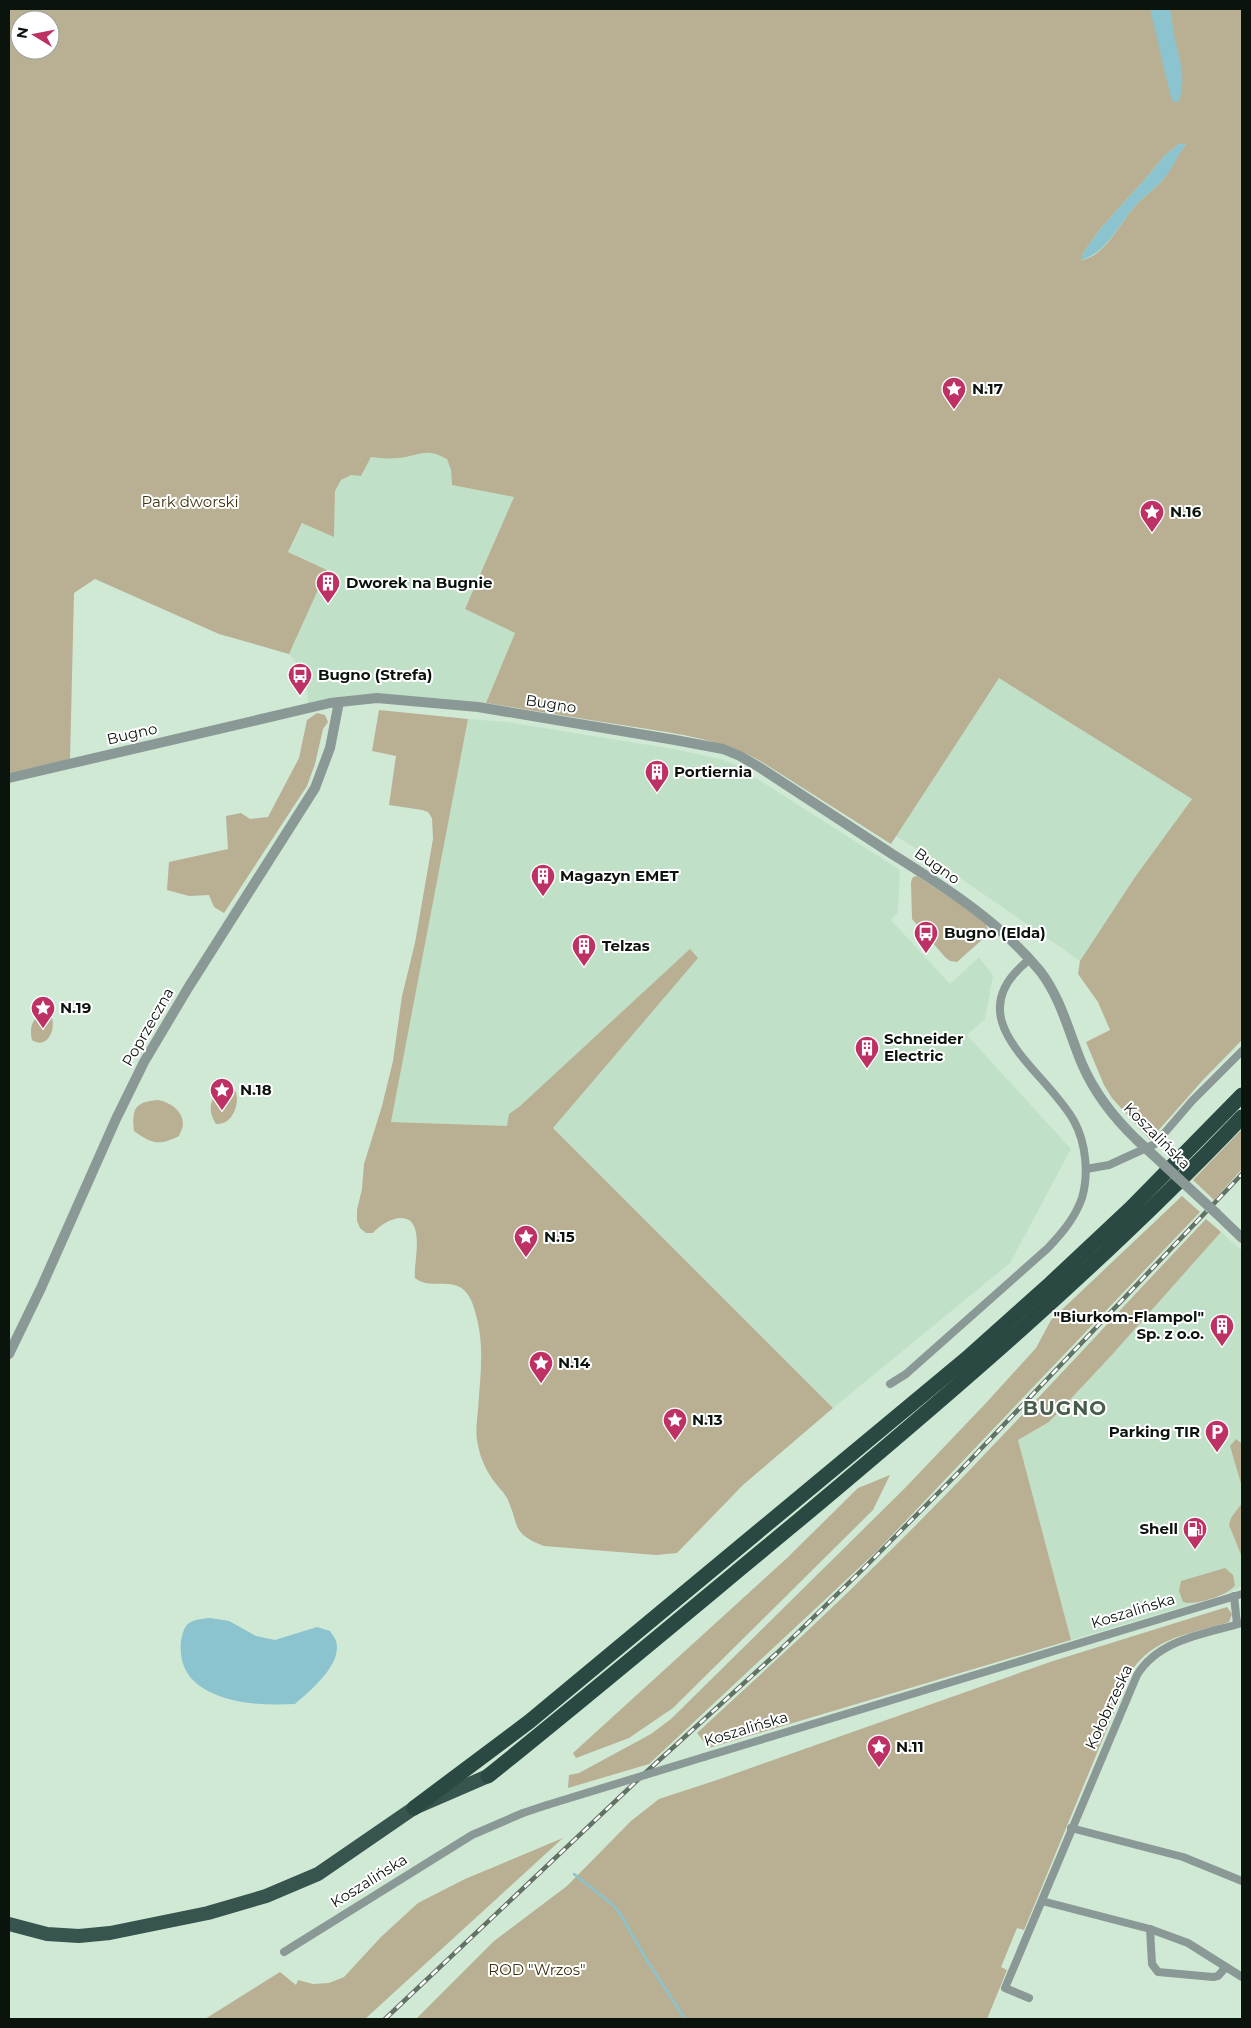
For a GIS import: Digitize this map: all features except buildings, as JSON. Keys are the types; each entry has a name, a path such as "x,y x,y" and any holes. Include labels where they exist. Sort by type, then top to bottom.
{"highway":[{"path":"9,1924 47,1934 79,1936 110,1933 208,1913 266,1896 318,1874 414,1808 530,1721 966,1359 1131,1208 1242,1095"},
{"path":"414,1808 488,1776 880,1452 1024,1328 1195,1167 1242,1117"}],"street":[{"name":"Bugno","path":"9,778 339,702 377,698 478,708 683,741 723,749 759,767 918,871 1000,930 1030,959"},
{"name":"Poprzeczna","path":"9,1354 140,1070 188,988 308,800 326,762 339,702"},
{"name":"Koszalińska","path":"1030,959 1042,974 1062,1009 1082,1064 1092,1085 1119,1122 1242,1238"},
{"path":"890,1384 906,1374 1053,1242 1074,1215 1082,1198 1086,1181 1084,1148 1074,1121 1058,1098 1014,1048 1005,1033 1000,1018 1000,1001 1007,983 1017,969 1030,959"},
{"path":"1086,1169 1109,1165 1155,1144 1192,1101 1242,1051"},
{"name":"Koszalińska","path":"284,1952 472,1835 515,1816 1238,1595"},
{"name":"Kołobrzeska","path":"1029,1998 1005,1988 1071,1828 1140,1669 1157,1652 1171,1644 1240,1624 1238,1595"},
{"path":"1071,1828 1183,1857 1242,1881"},
{"path":"1042,1901 1150,1929 1193,1945 1242,1977"},
{"path":"1150,1929 1152,1964 1158,1972 1212,1977 1218,1976 1226,1967"}],"shaded area":[{"path":"424,451 438,454 447,459 451,470 452,485 514,497 465,609 515,633 486,703 377,693 332,698 308,703 306,677 289,654 327,570 288,552 303,523 334,536 335,491 341,480 351,475 361,476 371,457 395,458 412,456"},
{"path":"999,677 1192,799 1135,877 1080,961 933,859 896,836"},
{"path":"468,719 507,722 674,749 720,759 736,765 900,870 898,912 891,920 950,984 979,957 993,976 985,1019 967,1035 1071,1149 1010,1263 833,1408 553,1128 391,1122"},
{"path":"1221,1232 1242,1251 1242,1586 1226,1594 1071,1640 1018,1440 1049,1422 1110,1357"}],"green space":[{"name":"Park dworski","path":"9,9 1242,9 1242,1040 1202,1081 1150,1140 1112,1098 1104,1085 1086,1042 1110,1030 1098,1002 1078,974 1080,961 1135,877 1192,799 999,678 891,844 762,762 729,747 694,737 486,703 515,633 465,609 514,497 452,485 451,470 447,459 439,455 422,453 393,458 371,457 361,476 351,475 341,480 335,491 334,537 302,523 288,552 327,570 289,654 219,634 95,579 74,593 70,759 9,773","holes":["1179,144 1186,144 1162,181 1135,206 1106,245 1099,252 1082,260 1083,253 1101,228 1164,156"]},
{"path":"379,710 468,719 391,1122 507,1126 509,1114 519,1107 690,949 698,958 553,1128 833,1408 743,1485 677,1553 656,1555 544,1546 526,1537 521,1532 507,1498 488,1472 479,1450 477,1428 481,1350 479,1327 471,1299 460,1287 427,1283 415,1278 416,1233 413,1225 408,1220 400,1218 393,1220 382,1225 373,1233 366,1233 360,1228 357,1221 364,1164 382,1106 393,1061 402,996 415,943 433,839 432,818 428,812 389,805 396,756 372,751"},
{"path":"317,713 325,715 328,722 323,729 315,764 307,786 224,913 214,907 209,895 189,896 167,890 169,862 228,849 226,816 241,813 250,819 268,817 299,758 307,720"},
{"path":"917,876 983,919 987,927 985,937 957,962 950,961 945,957 912,919 911,882 913,877"},
{"path":"46,1013 50,1014 52,1019 52,1030 47,1040 38,1043 32,1040 31,1027 37,1017"},
{"path":"224,1085 231,1085 235,1090 237,1103 228,1120 216,1124 211,1113 211,1103"},
{"path":"158,1100 175,1108 181,1115 183,1124 179,1136 161,1142 151,1141 134,1131 133,1123 134,1112 139,1105"},
{"path":"1242,1129 1242,1169 1214,1200 1193,1180"},
{"path":"1182,1196 1200,1212 877,1551 649,1764 568,1788 569,1775 579,1773 651,1734 671,1719 904,1489 986,1403 1036,1348 1051,1320"},
{"path":"1206,1219 1221,1232 1110,1357 1049,1422 1018,1440 1071,1640 709,1748 697,1733 780,1657 914,1527"},
{"path":"1236,1439 1242,1444 1242,1487 1230,1446"},
{"path":"890,1475 873,1510 673,1708 629,1738 576,1758 573,1753 786,1559 858,1488"},
{"path":"1242,1503 1242,1557 1229,1525 1231,1518"},
{"path":"1225,1568 1233,1575 1235,1585 1231,1589 1219,1596 1203,1601 1183,1602 1179,1591 1181,1581"},
{"name":"ROD \"Wrzos\"","path":"1227,1607 1232,1614 1229,1622 1174,1638 1161,1644 1139,1661 1130,1673 1024,1930 1017,1928 1001,1967 1007,1970 987,2019 416,2019 494,1941 567,1886 631,1821 659,1799 1053,1661"},
{"path":"563,1838 365,2019 205,2019 280,1972 296,1985 298,1980 313,1984 329,1983 344,1977 381,1937 418,1903 465,1879"}],"water":[{"path":"1150,9 1170,9 1182,71 1179,102 1174,102 1171,98"},
{"path":"1179,144 1186,144 1169,172 1135,206 1105,245 1081,260 1083,253 1101,228 1164,156"},
{"path":"210,1618 229,1621 256,1636 275,1640 317,1627 330,1631 336,1641 335,1659 324,1676 295,1704 240,1702 219,1696 195,1682 186,1670 181,1657 181,1641 186,1626 200,1619"}],"waterway":[{"path":"574,1874 619,1912 648,1962 685,2019"}],"railway":[{"path":"385,2019 644,1774 777,1653 864,1568 957,1474 1242,1174"}],"place":[{"name":"N.17","path":"954,410"},
{"name":"N.16","path":"1152,533"},
{"name":"Dworek na Bugnie","path":"328,604"},
{"name":"Bugno (Strefa)","path":"300,696"},
{"name":"Portiernia","path":"657,793"},
{"name":"Magazyn EMET","path":"543,897"},
{"name":"Bugno (Elda)","path":"926,954"},
{"name":"Telzas","path":"584,967"},
{"name":"N.19","path":"43,1029"},
{"name":"Schneider Electric","path":"867,1069"},
{"name":"N.18","path":"222,1111"},
{"name":"N.15","path":"526,1258"},
{"name":"\"Biurkom-Flampol\" Sp. z o.o.","path":"1222,1347"},
{"name":"N.14","path":"541,1384"},
{"name":"N.13","path":"675,1441"},
{"name":"Parking TIR","path":"1217,1453"},
{"name":"Shell","path":"1195,1550"},
{"name":"N.11","path":"879,1768"}],"district":[{"name":"BUGNO","path":"1065,1408"}]}
